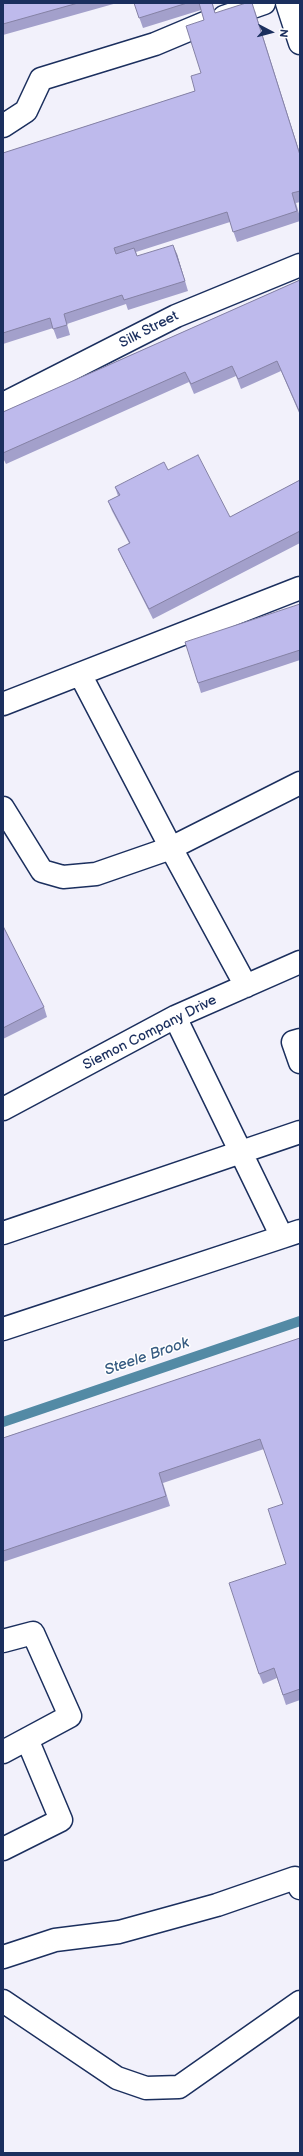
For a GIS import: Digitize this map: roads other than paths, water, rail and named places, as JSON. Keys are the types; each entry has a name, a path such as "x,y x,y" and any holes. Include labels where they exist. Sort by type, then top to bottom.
{"street":[{"path":"3,126 26,111 41,79 155,44 212,21 264,3"},
{"path":"287,3 300,43"},
{"name":"Silk Street","path":"3,404 176,316 300,265"},
{"path":"3,704 300,588"},
{"path":"80,674 171,848 246,986"},
{"path":"3,808 42,870 63,877 96,874 171,848 300,783"},
{"name":"Siemon Company Drive","path":"3,1110 175,1017 300,962"},
{"path":"3,1328 291,1234 240,1151 175,1017"},
{"path":"300,1040 293,1042 300,1062"},
{"path":"3,1233 240,1151 300,1132"},
{"path":"3,1641 33,1633 70,1716 3,1752"},
{"path":"3,1849 61,1820 27,1739"},
{"path":"3,1957 55,1940 119,1932 210,1908 295,1878 300,1888"},
{"path":"3,2001 117,2078 146,2088 179,2086 300,2002"}],"waterway":[{"name":"Steele Brook","path":"3,1422 300,1321"}]}
